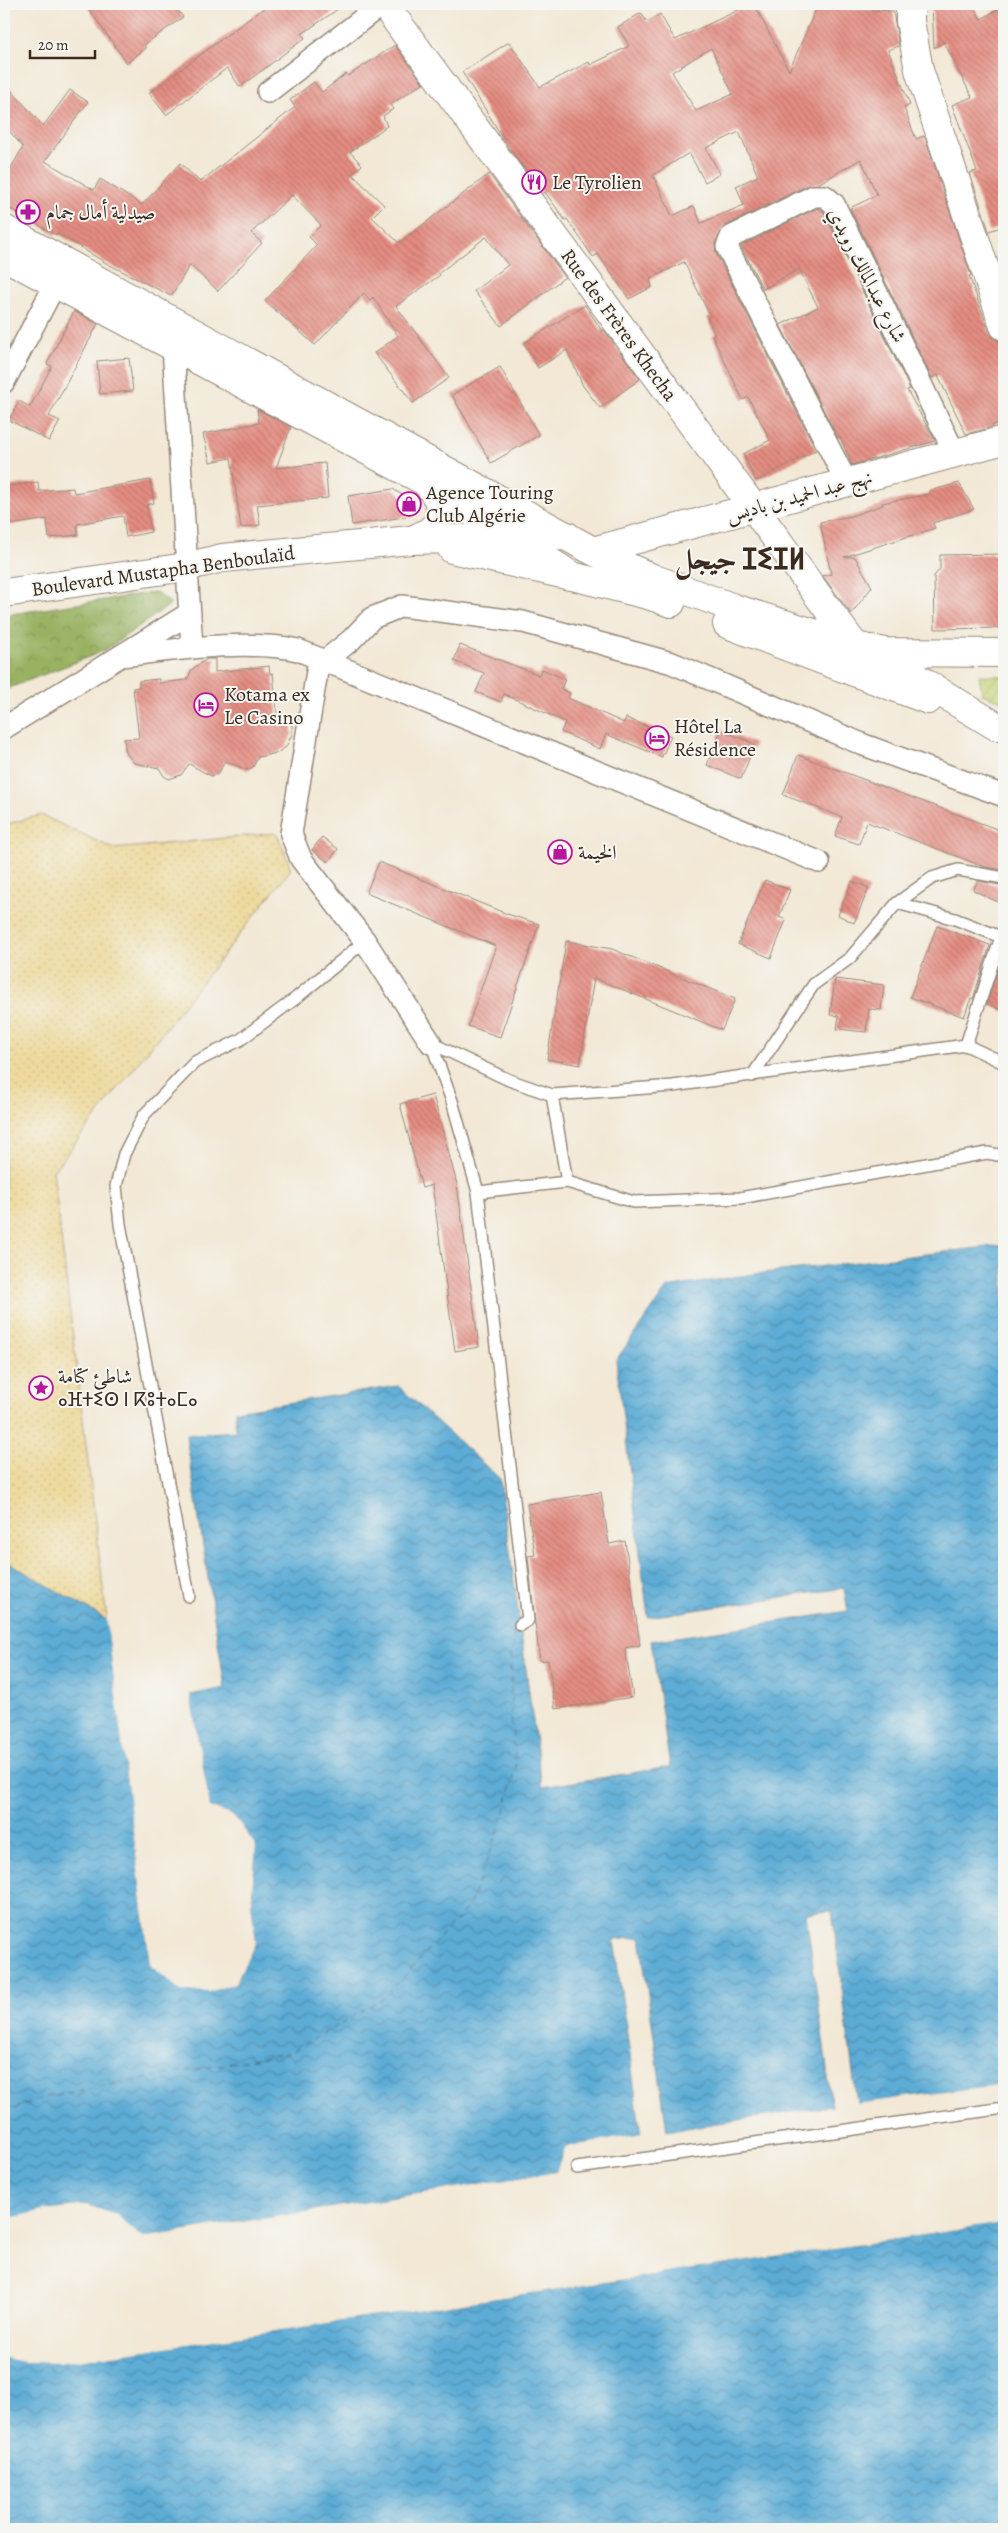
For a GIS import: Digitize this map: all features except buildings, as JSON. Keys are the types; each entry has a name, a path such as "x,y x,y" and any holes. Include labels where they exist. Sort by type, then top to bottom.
{"main road":[{"name":"Rue des Frères Khecha","path":"383,4 754,508 853,658"},
{"path":"910,4 910,21 919,70 1004,326"},
{"path":"4,230 60,273 173,347 426,482 572,576"},
{"path":"4,256 60,273 602,555 652,578 725,605 853,658 1000,727"},
{"name":"نهج عبد الحميد بن باديس","path":"572,576 602,555 641,538 1004,440"},
{"path":"412,540 433,531 440,517 439,500 426,482"},
{"path":"412,540 567,536"},
{"path":"412,540 651,596 853,658 902,669 1000,727"},
{"name":"Boulevard Mustapha Benboulaïd","path":"4,594 186,568 222,558 412,540"},
{"path":"853,658 885,652 992,652"},
{"path":"902,669 992,652"}],"street":[{"path":"268,92 383,4"},
{"name":"شارع عبدالمالك رويدي","path":"847,483 727,247 731,237 814,196 825,196 834,204 955,454"},
{"path":"4,382 60,273"},
{"path":"173,347 192,648"},
{"path":"432,1043 364,941 301,859 291,834 322,660 351,640 372,618 402,606 523,622 672,663 864,745 1004,796"},
{"path":"4,728 190,613"},
{"path":"120,656 192,648 278,646 298,650 819,862"}],"lane":[{"path":"752,1076 814,984 850,958 897,903 932,878 958,870 1004,878"},
{"path":"897,903 955,919 1002,938 966,1045"},
{"path":"189,1596 120,1224 116,1186 124,1154 144,1115 195,1062 240,1040 296,998 364,941"},
{"path":"432,1043 509,1080 552,1095 673,1086 966,1045 1004,1063"},
{"path":"432,1043 452,1101 478,1192 528,1620 520,1624"},
{"path":"552,1095 567,1182"},
{"path":"478,1192 567,1182 634,1202 740,1198 987,1153 1004,1156"},
{"path":"577,2168 1004,2108"}],"green space":[{"path":"156,592 171,604 104,651 4,690 4,615"},
{"path":"979,675 1004,676 1004,702 982,694"}],"sand":[{"name":"شاطئ كتامة ⴰⴼⵜⵉⵙ ⵏ ⴽⵓⵜⴰⵎⴰ","path":"41,815 114,849 277,833 291,869 53,1171 107,1620 4,1560 4,825"}],"water":[{"path":"1004,1245 1004,1885 1000,1886 1004,1919 1004,2084 857,2104 832,1911 806,1913 832,2107 667,2131 640,1937 614,1940 641,2135 565,2147 556,2172 142,2238 117,2215 87,2205 44,2210 4,2221 4,1560 107,1620 150,1965 181,1990 210,1992 235,1983 256,1942 251,1903 256,1846 234,1816 210,1807 190,1695 225,1688 186,1435 236,1431 235,1411 398,1386 500,1479 542,1787 670,1767 651,1641 848,1611 844,1588 648,1617 616,1360 667,1288 747,1275"},
{"path":"1004,2223 1004,2529 4,2529 4,2358 24,2362 59,2363"}],"pier":[{"path":"106,1616 109,1619 152,1964 182,1988 210,1989 233,1981 254,1941 248,1903 253,1847 233,1818 208,1808 187,1696 190,1695 210,1807 234,1816 256,1846 251,1903 256,1942 235,1983 210,1992 181,1991 150,1965"},
{"path":"1004,2084 1004,2086 858,2106 855,2104"},
{"path":"835,2106 833,2109 667,2134 664,2132"},
{"path":"643,2134 641,2137 567,2149 557,2174 142,2241 115,2217 87,2208 44,2212 4,2224 6,2219 44,2210 87,2205 117,2215 142,2238 556,2172 565,2147"},
{"path":"1004,2220 1004,2223 59,2363 24,2362 4,2358 4,2355 24,2360 59,2360"}],"ferry route":[{"path":"4,2113 44,2097 292,2052 385,1997 469,1906 503,1818 516,1768 511,1717 511,1656 514,1635 518,1628"}],"place":[{"name":"Le Tyrolien","path":"534,182"},
{"name":"صيدلية أمال جمام","path":"28,212"},
{"name":"Agence Touring Club Algérie","path":"409,504"},
{"name":"Kotama ex Le Casino","path":"206,705"},
{"name":"Hôtel La Résidence","path":"657,738"},
{"name":"الخيمة","path":"560,852"},
{"name":"شاطئ كتامة ⴰⴼⵜⵉⵙ ⵏ ⴽⵓⵜⴰⵎⴰ","path":"41,1388"}],"district":[{"name":"جيجل ⵊⵉⵊⵍ","path":"740,559"}]}
